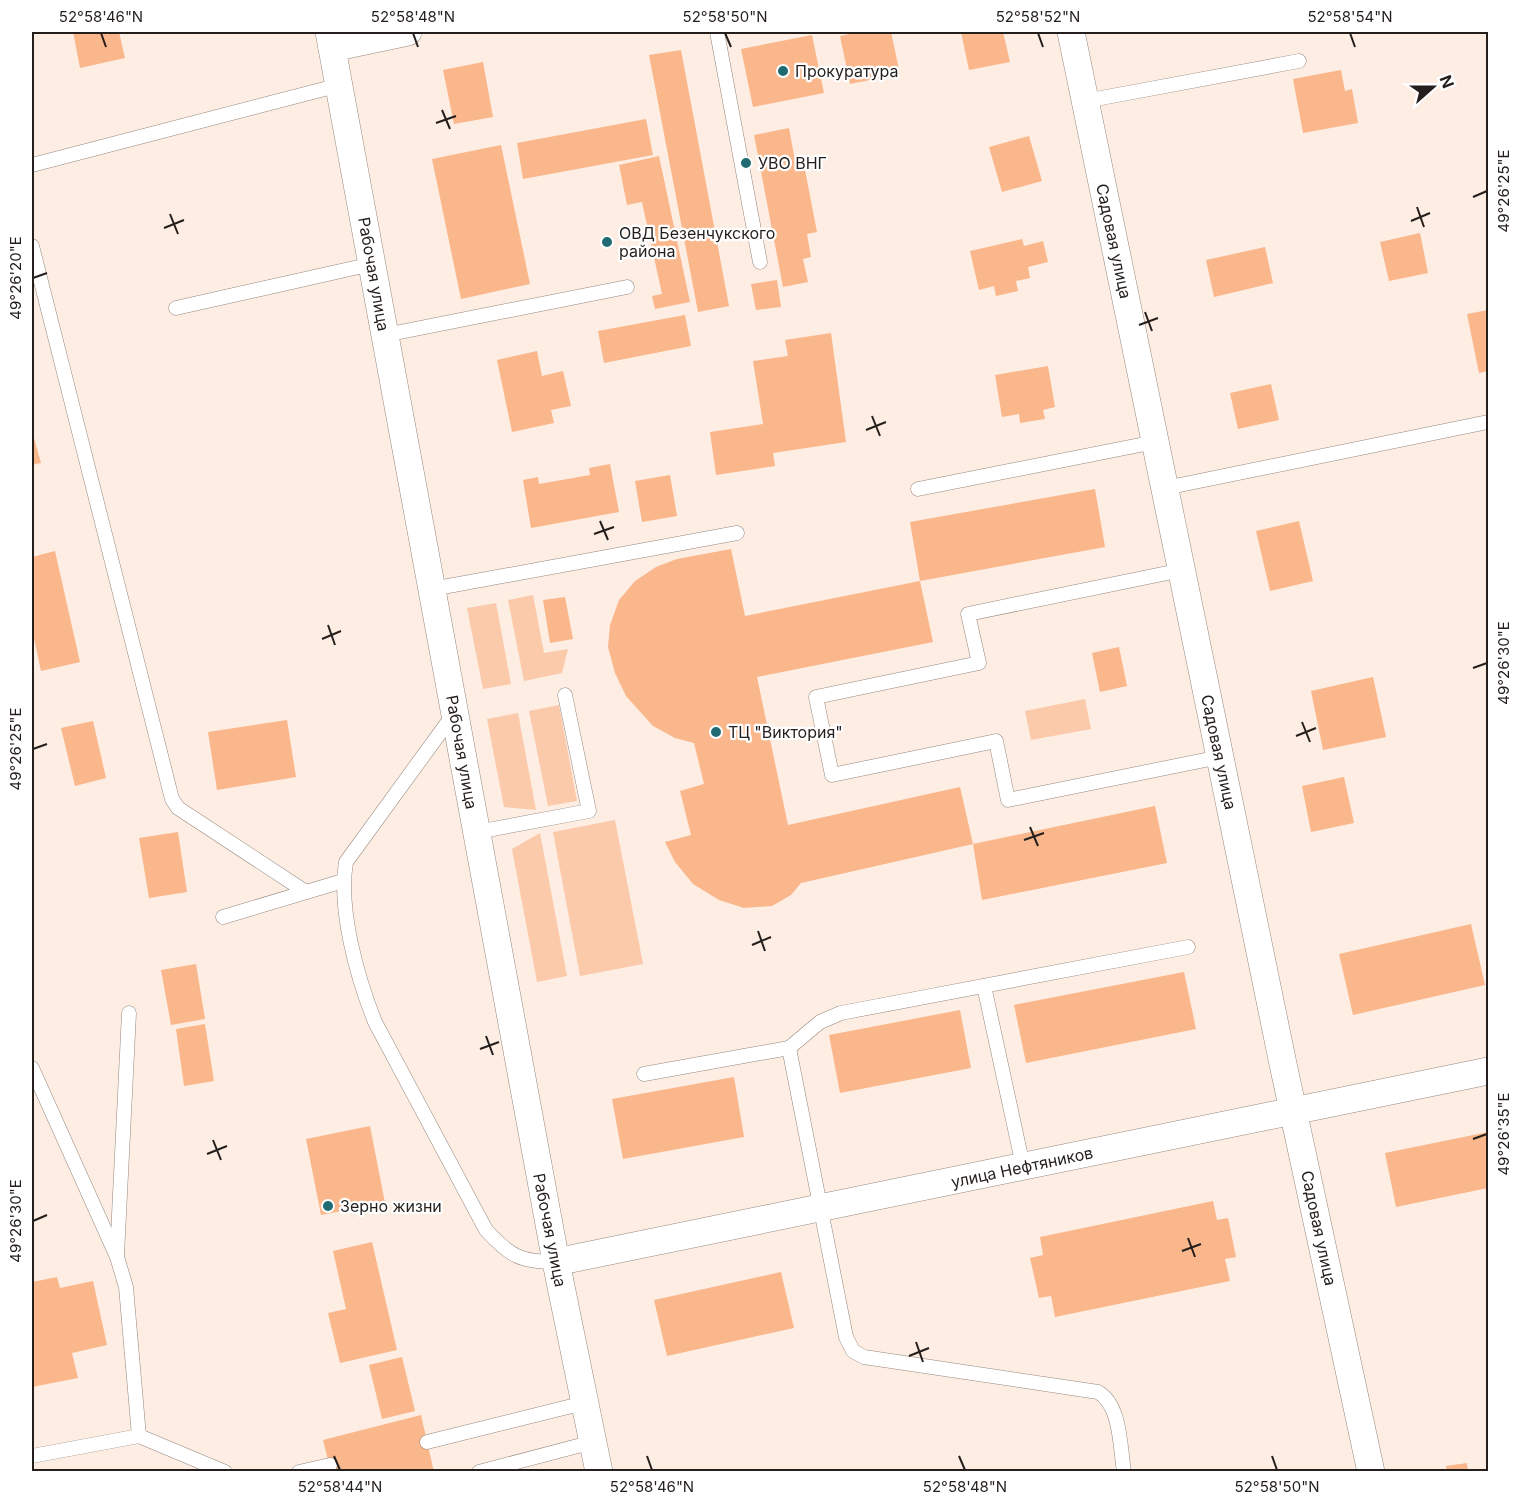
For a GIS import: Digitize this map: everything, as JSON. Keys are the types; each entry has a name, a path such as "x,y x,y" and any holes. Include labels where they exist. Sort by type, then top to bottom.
{"street":[{"path":"331,40 408,32"},
{"name":"Садовая улица","path":"1071,32 1293,1111 1371,1472"},
{"name":"Рабочая улица","path":"331,40 556,1262 599,1472"},
{"name":"улица Нефтяников","path":"556,1262 1488,1071"}],"lane":[{"path":"717,32 760,262"},
{"path":"1085,101 1299,61"},
{"path":"32,165 340,85"},
{"path":"32,246 172,799 178,808 306,892"},
{"path":"176,308 372,264"},
{"path":"385,335 627,287"},
{"path":"1165,488 1488,422"},
{"path":"918,489 1155,442"},
{"path":"432,588 738,533"},
{"path":"1182,570 968,614 979,663 816,697 832,775 996,741 1008,800 1220,757"},
{"path":"477,832 589,811 565,694"},
{"path":"455,713 346,862 343,881 364,993 375,1022 486,1230 507,1253 531,1262 556,1262"},
{"path":"223,917 343,881"},
{"path":"644,1074 789,1048 829,1016 1188,947"},
{"path":"984,986 1023,1166"},
{"path":"117,1257 129,1013"},
{"path":"789,1048 846,1337 852,1351 864,1357 1098,1392 1108,1398 1113,1409 1124,1472"},
{"path":"32,1068 117,1257 126,1287 139,1436"},
{"path":"427,1442 584,1403"},
{"path":"32,1456 139,1436 225,1472"},
{"path":"479,1472 593,1442"},
{"path":"299,1472 330,1465"}],"shaded area":[{"path":"533,595 544,653 568,649 562,673 524,681 508,600"},
{"path":"496,603 511,684 483,689 467,608"},
{"path":"1085,699 1091,729 1031,740 1025,711"},
{"path":"559,705 577,801 548,806 529,711"},
{"path":"518,713 536,810 504,807 487,719"},
{"path":"615,820 643,964 580,976 553,832"},
{"path":"540,833 567,976 537,982 512,849"}],"building":[{"path":"73,32 119,32 125,58 80,68"},
{"path":"859,32 891,32 900,74 850,84 840,36"},
{"path":"961,32 1003,32 1010,62 969,70"},
{"name":"Прокуратура","path":"812,35 824,93 753,107 741,49"},
{"path":"681,50 729,306 698,312 649,55"},
{"path":"483,62 493,117 454,124 443,70"},
{"path":"1341,70 1345,91 1352,89 1358,123 1303,133 1293,79"},
{"path":"646,119 653,155 523,179 517,143"},
{"path":"789,128 797,171 805,170 817,232 807,234 811,257 803,259 808,282 783,287 754,135"},
{"path":"1029,136 1042,181 1002,192 989,147"},
{"path":"501,145 530,284 461,299 432,159"},
{"path":"659,156 690,302 655,309 652,296 662,294 642,202 627,205 619,165"},
{"path":"1420,233 1428,273 1389,281 1380,242"},
{"path":"1022,239 1024,246 1043,241 1048,262 1028,267 1030,278 1016,281 1018,291 996,296 994,286 979,290 970,251"},
{"path":"1265,247 1273,283 1214,297 1206,260"},
{"path":"777,280 781,307 756,310 751,284"},
{"path":"1488,310 1488,371 1479,373 1467,314"},
{"path":"685,315 691,346 604,363 598,331"},
{"path":"831,333 846,442 773,453 775,466 716,475 710,432 763,424 753,361 788,356 785,340"},
{"path":"537,351 542,376 563,371 571,406 551,410 554,423 512,432 497,360"},
{"path":"1048,366 1055,407 1043,410 1045,419 1020,423 1019,414 1002,417 995,375"},
{"path":"1271,384 1279,420 1238,429 1230,393"},
{"path":"32,431 41,463 32,465"},
{"path":"610,464 619,512 531,528 523,480 538,477 539,484 590,475 589,468"},
{"path":"670,475 677,516 642,522 635,481"},
{"path":"1095,489 1105,547 920,581 910,522"},
{"path":"1299,521 1313,581 1270,591 1256,531"},
{"name":"ТЦ \"Виктория\"","path":"731,549 745,616 920,581 933,642 757,677 788,825 960,787 973,844 801,883 791,895 772,906 744,908 719,900 693,884 675,862 665,842 691,835 680,791 704,784 694,743 675,738 653,726 626,696 615,673 608,647 610,625 619,600 635,581 656,567 677,559"},
{"path":"55,551 80,662 41,671 32,629 32,557"},
{"path":"565,597 573,639 550,643 543,600"},
{"path":"1119,647 1127,686 1100,692 1092,653"},
{"path":"1373,677 1386,737 1323,750 1311,691"},
{"path":"287,720 296,777 217,790 208,732"},
{"path":"93,721 106,778 75,786 61,728"},
{"path":"1344,777 1354,823 1311,832 1302,786"},
{"path":"1155,806 1167,863 982,900 973,844"},
{"path":"178,832 187,892 149,898 139,838"},
{"path":"1471,924 1485,985 1353,1015 1339,954"},
{"path":"196,964 205,1019 171,1025 161,970"},
{"path":"1184,972 1196,1029 1026,1063 1014,1005"},
{"path":"960,1010 971,1068 840,1093 829,1035"},
{"path":"205,1024 214,1081 184,1086 176,1029"},
{"path":"734,1077 744,1137 623,1159 612,1099"},
{"path":"370,1126 385,1203 321,1215 306,1139"},
{"path":"1488,1132 1488,1188 1396,1207 1385,1153"},
{"path":"1213,1201 1217,1220 1228,1218 1236,1257 1225,1259 1230,1281 1055,1317 1051,1296 1039,1298 1030,1258 1043,1255 1040,1237"},
{"path":"372,1242 397,1350 340,1363 328,1313 346,1309 333,1251"},
{"path":"781,1272 794,1328 667,1356 654,1300"},
{"path":"57,1277 60,1288 93,1281 107,1345 72,1353 78,1378 32,1387 32,1282"},
{"path":"402,1357 415,1411 382,1419 369,1365"},
{"path":"421,1415 434,1472 331,1472 323,1440"},
{"path":"1467,1463 1468,1472 1447,1472 1446,1466"}],"place":[{"name":"Прокуратура","path":"783,71"},
{"name":"УВО ВНГ","path":"746,163"},
{"name":"ОВД Безенчукского района","path":"607,242"},
{"name":"ТЦ \"Виктория\"","path":"716,732"},
{"name":"Зерно жизни","path":"328,1206"}]}
